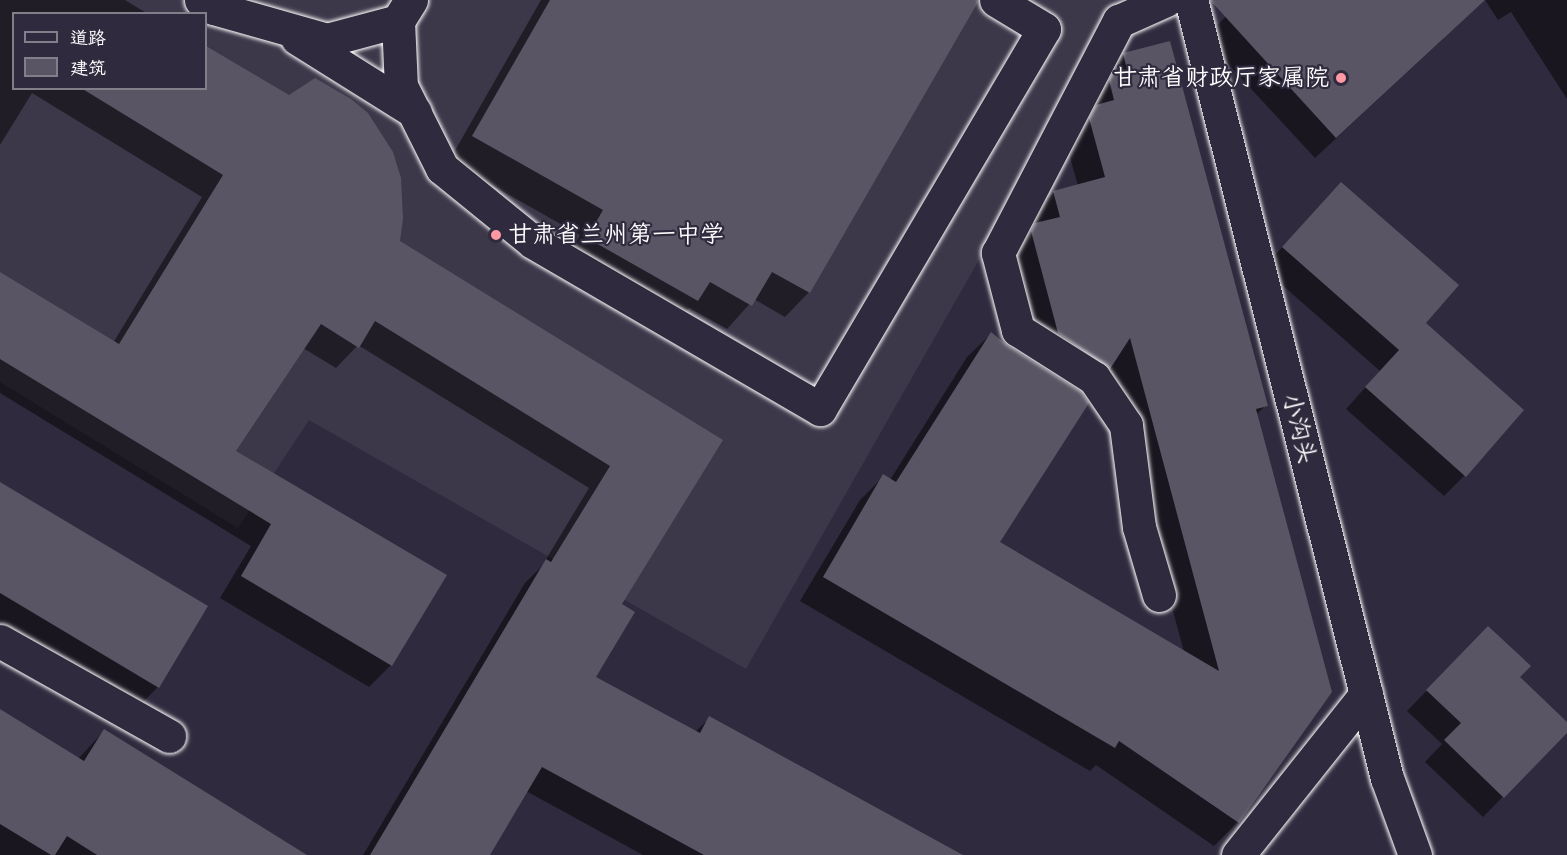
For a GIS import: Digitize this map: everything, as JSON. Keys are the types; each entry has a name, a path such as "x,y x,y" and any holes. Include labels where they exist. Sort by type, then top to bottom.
{"street":[{"path":"201,0 214,8 327,40 404,11 401,86 442,168 533,242 820,409 1044,29 996,0"},
{"path":"1160,596 1139,527 1126,424 1094,378 1018,330 998,253 1119,21 1166,0"},
{"name":"小沟头","path":"1191,0 1387,778 1415,855"},
{"path":"280,27 415,112"},
{"path":"0,642 168,736"},
{"path":"1238,855 1366,694"}],"shaded area":[{"name":"甘肃省兰州第一中学","path":"0,0 1127,0 746,669 309,420 238,528 0,382"}],"building":[{"path":"550,0 977,0 978,2 810,293 772,272 752,306 710,282 698,301 587,238 603,210 472,136"},
{"name":"甘肃省财政厅家属院","path":"1210,0 1485,0 1336,138"},
{"path":"1170,41 1268,406 1256,409 1332,692 1239,823 1119,741 1115,748 823,577 883,474 896,482 991,332 1008,346 1081,392 1089,403 1000,542 1219,671 1130,338 1110,369 1058,333 1031,231 1035,223 1060,217 1053,191 1105,177 1089,118 1096,105 1114,100 1109,80 1112,74 1127,70 1123,53"},
{"path":"207,47 289,95 315,78 351,99 368,113 393,152 401,178 403,219 400,241 723,440 622,604 635,612 596,677 700,733 709,716 963,855 704,855 542,767 490,855 370,855 546,559 551,562 610,466 375,321 359,348 321,324 236,451 447,575 392,666 241,576 271,524 0,359 0,272 119,344 223,175 84,90 207,90"},
{"path":"1341,182 1459,285 1426,323 1524,410 1466,477 1365,387 1399,350 1282,247"},
{"path":"0,482 208,606 159,688 0,593"},
{"path":"1488,626 1531,666 1520,677 1567,722 1567,733 1504,798 1444,740 1461,723 1426,690"},
{"path":"0,709 84,761 104,729 307,855 97,855 67,836 55,855 51,855 0,824"}],"place":[{"name":"甘肃省财政厅家属院","path":"1341,78"},
{"name":"甘肃省兰州第一中学","path":"496,235"}]}
